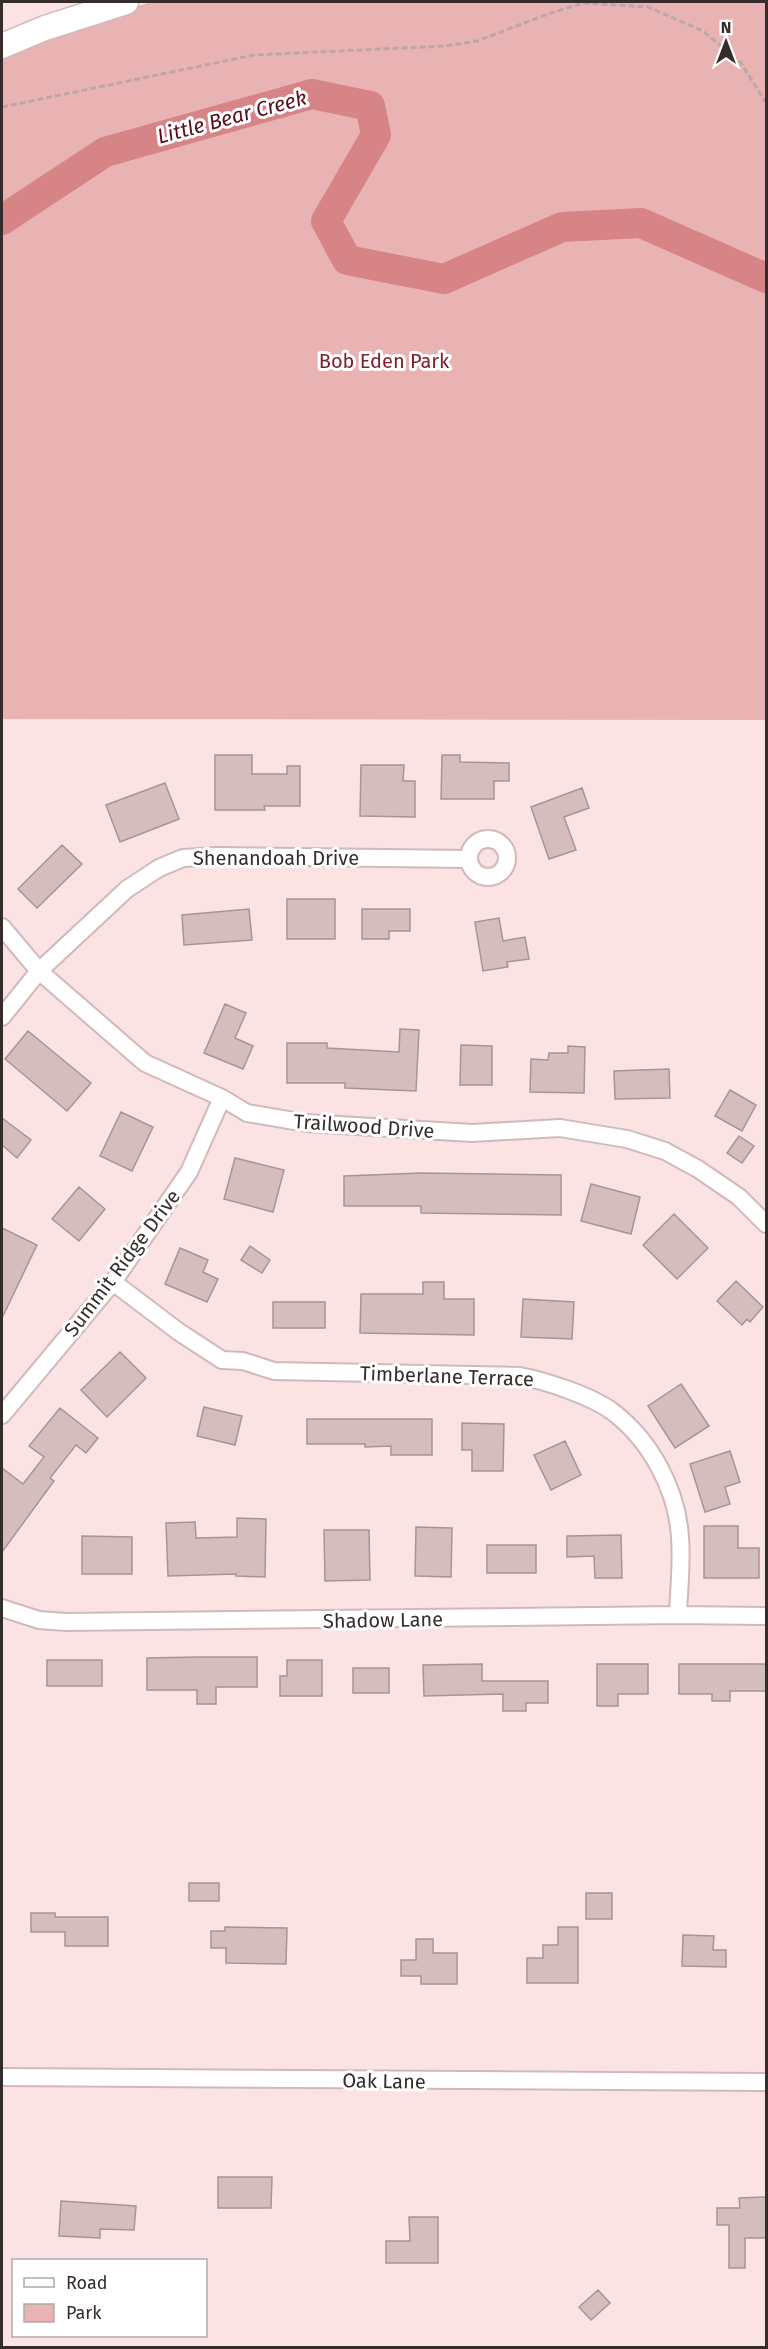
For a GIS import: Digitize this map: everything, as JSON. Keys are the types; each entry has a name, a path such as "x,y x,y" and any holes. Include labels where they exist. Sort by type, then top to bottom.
{"main road":[{"path":"2,46 45,28 126,2"}],"street":[{"name":"Shenandoah Drive","path":"2,1017 39,971 127,889 159,867 183,858 217,856 469,859"},
{"name":"Trailwood Drive","path":"2,927 39,971 145,1063 222,1098 247,1113 306,1123 471,1133 561,1128 627,1138 665,1151 698,1169 739,1197 766,1224"},
{"name":"Summit Ridge Drive","path":"2,1415 113,1282 189,1172 222,1098"},
{"name":"Timberlane Terrace","path":"113,1282 179,1332 222,1360 243,1361 274,1371 520,1376 547,1381 612,1411 632,1430 657,1463 670,1488 680,1536 678,1615"},
{"name":"Shadow Lane","path":"2,1608 39,1620 66,1622 766,1616"},
{"name":"Oak Lane","path":"2,2077 766,2082"}],"path":[{"path":"2,106 254,55 364,50 477,41 576,5 609,3 648,7 703,31 741,63 766,103"}],"green space":[{"name":"Bob Eden Park","path":"151,2 766,2 766,720 2,719 2,54 47,35"}],"building":[{"path":"215,755 252,755 252,774 287,774 287,766 300,766 300,806 264,806 265,810 215,810"},
{"path":"442,755 460,755 460,762 509,763 509,781 494,781 494,799 441,799"},
{"path":"361,765 404,765 403,781 415,781 415,817 360,816"},
{"path":"165,783 179,819 120,842 106,805"},
{"path":"582,788 589,808 564,817 576,850 549,859 531,807"},
{"path":"62,845 82,864 37,908 18,889"},
{"path":"287,899 335,899 335,939 287,939"},
{"path":"249,909 252,940 184,945 182,915"},
{"path":"362,909 410,909 410,931 389,931 389,939 362,939"},
{"path":"499,918 503,941 525,937 529,959 507,962 508,967 483,971 475,922"},
{"path":"225,1004 246,1013 235,1038 253,1046 243,1069 204,1053"},
{"path":"400,1029 419,1030 416,1091 345,1088 345,1083 287,1083 287,1043 327,1043 327,1048 399,1052"},
{"path":"28,1031 91,1083 67,1111 5,1059"},
{"path":"461,1045 492,1046 492,1085 460,1085"},
{"path":"568,1046 585,1047 584,1093 530,1092 531,1059 548,1060 549,1053 568,1053"},
{"path":"669,1069 670,1098 615,1099 614,1071"},
{"path":"730,1090 756,1105 742,1131 715,1116"},
{"path":"121,1112 153,1127 132,1171 100,1156"},
{"path":"2,1118 31,1140 17,1158 2,1145"},
{"path":"739,1136 754,1146 742,1163 727,1153"},
{"path":"235,1158 284,1170 273,1212 224,1199"},
{"path":"421,1173 561,1175 561,1215 421,1213 421,1206 344,1206 344,1176"},
{"path":"591,1184 640,1197 631,1234 581,1221"},
{"path":"79,1187 105,1209 79,1241 52,1219"},
{"path":"674,1214 708,1248 677,1279 643,1245"},
{"path":"2,1228 37,1245 2,1318"},
{"path":"250,1246 270,1260 262,1273 241,1260"},
{"path":"180,1248 208,1260 203,1272 218,1279 207,1302 165,1284"},
{"path":"736,1281 763,1307 750,1322 747,1319 742,1325 717,1301"},
{"path":"423,1282 444,1282 444,1299 474,1299 474,1335 360,1333 361,1294 423,1294"},
{"path":"523,1299 574,1302 572,1339 521,1337"},
{"path":"273,1302 325,1302 325,1328 273,1328"},
{"path":"120,1352 146,1378 107,1417 81,1390"},
{"path":"681,1384 709,1426 675,1448 648,1406"},
{"path":"204,1407 242,1416 235,1445 197,1436"},
{"path":"60,1408 98,1438 86,1453 76,1445 50,1478 54,1481 2,1552 2,1468 23,1484 44,1457 29,1446"},
{"path":"307,1419 432,1419 432,1455 391,1455 391,1446 307,1444"},
{"path":"462,1423 504,1424 503,1471 472,1471 472,1450 462,1450"},
{"path":"565,1441 581,1475 551,1490 534,1455"},
{"path":"730,1451 740,1482 725,1487 730,1504 705,1512 690,1464"},
{"path":"237,1518 266,1519 265,1577 236,1576 236,1574 168,1576 166,1523 195,1522 196,1538 237,1537"},
{"path":"704,1526 738,1526 738,1548 759,1548 759,1578 704,1578"},
{"path":"416,1527 452,1528 451,1577 415,1576"},
{"path":"324,1530 369,1530 370,1580 325,1581"},
{"path":"621,1535 622,1578 595,1578 594,1556 567,1557 567,1536"},
{"path":"82,1536 132,1537 132,1574 82,1574"},
{"path":"487,1545 536,1545 536,1573 487,1573"},
{"path":"257,1657 257,1687 216,1687 216,1704 197,1704 197,1690 147,1690 147,1658"},
{"path":"47,1660 102,1660 102,1686 47,1686"},
{"path":"287,1660 322,1660 322,1696 280,1696 280,1676 287,1676"},
{"path":"482,1664 482,1681 548,1681 548,1703 526,1703 526,1711 503,1711 503,1694 424,1696 423,1665"},
{"path":"597,1664 648,1664 648,1694 618,1694 618,1706 597,1706"},
{"path":"679,1664 766,1664 766,1691 730,1691 730,1701 712,1701 712,1694 679,1694"},
{"path":"353,1668 389,1668 389,1693 353,1693"},
{"path":"189,1883 219,1883 219,1901 189,1901"},
{"path":"586,1893 612,1893 612,1919 586,1919"},
{"path":"31,1913 55,1913 55,1917 108,1917 108,1946 65,1946 65,1932 31,1932"},
{"path":"225,1927 287,1928 286,1964 226,1963 226,1948 211,1948 211,1931 225,1931"},
{"path":"558,1927 578,1927 578,1983 527,1983 527,1958 543,1958 543,1945 558,1945"},
{"path":"683,1935 714,1936 713,1950 726,1950 726,1967 682,1966"},
{"path":"416,1939 433,1939 433,1953 457,1953 457,1984 421,1984 421,1976 401,1976 401,1960 416,1960"},
{"path":"218,2177 272,2177 271,2208 218,2208"},
{"path":"766,2197 766,2238 745,2238 745,2268 729,2268 729,2225 717,2225 717,2208 740,2208 739,2198"},
{"path":"61,2201 136,2206 134,2230 100,2229 100,2238 59,2236"},
{"path":"409,2217 438,2217 438,2263 386,2263 386,2241 410,2241"},
{"path":"598,2290 610,2303 591,2320 579,2307"}],"waterway":[{"name":"Little Bear Creek","path":"2,220 105,152 312,94 370,106 376,135 326,221 347,260 444,279 562,227 641,223 766,278"}]}
